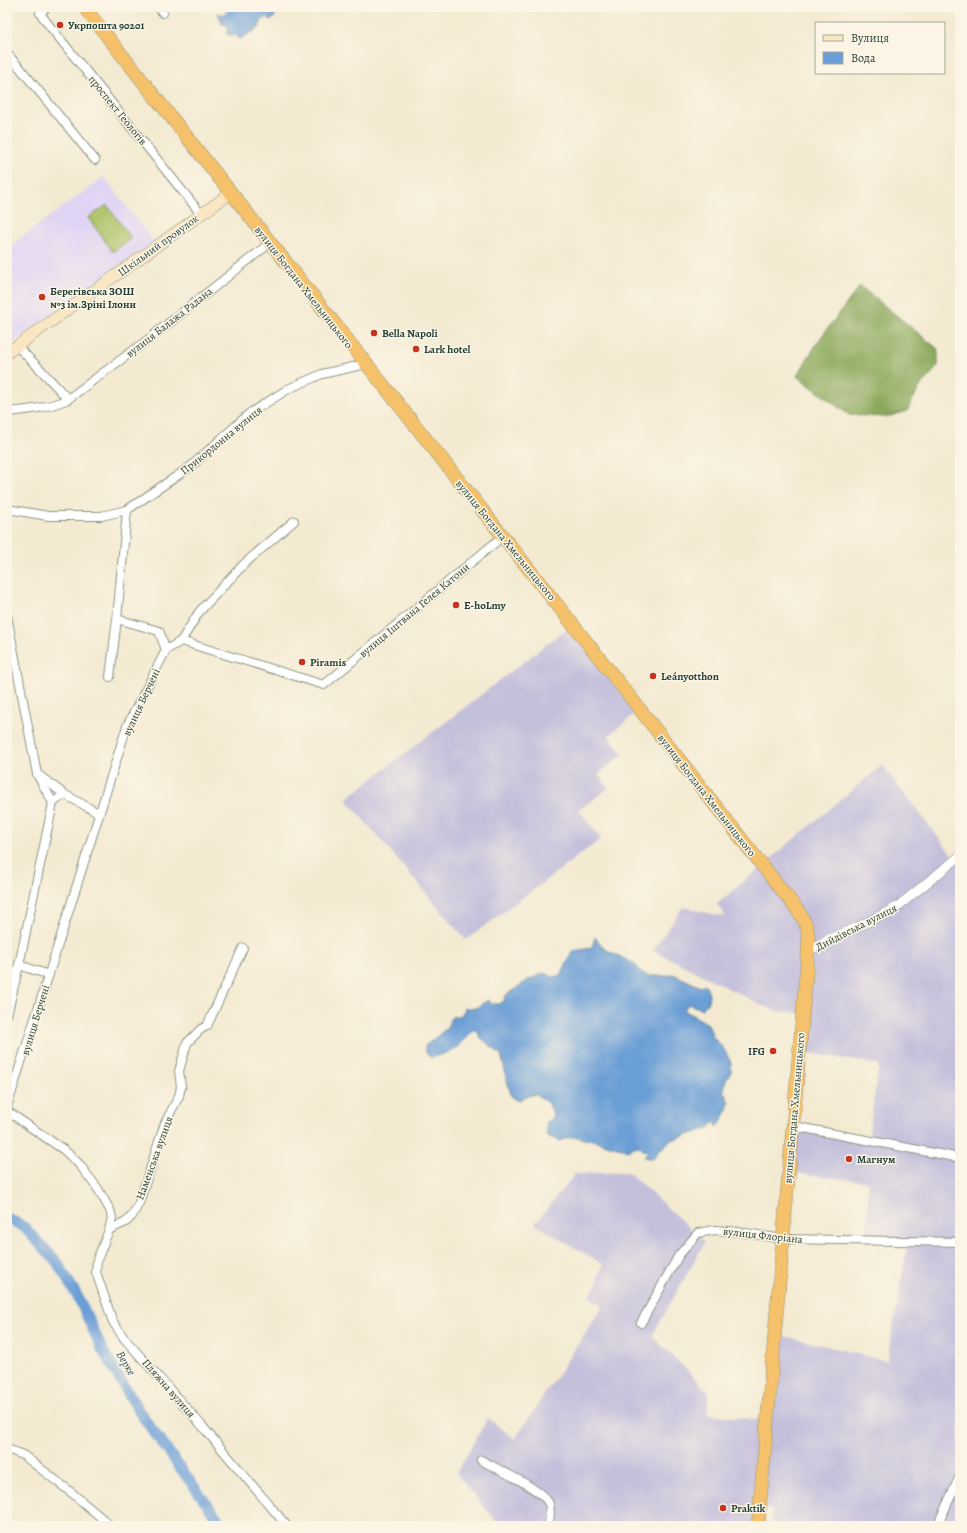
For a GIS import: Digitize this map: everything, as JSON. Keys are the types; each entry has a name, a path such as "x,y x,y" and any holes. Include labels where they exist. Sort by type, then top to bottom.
{"highway":[{"path":"84,7 231,193"},
{"name":"вулиця Богдана Хмельницького","path":"231,193 798,912 808,932 808,952 758,1526"}],"main road":[{"name":"Шкільний провулок","path":"7,353 231,193"}],"street":[{"name":"проспект Геологів","path":"46,7 40,13 48,24 201,214"},
{"path":"7,54 95,160"},
{"name":"вулиця Балажа Радана","path":"7,412 55,405 68,399 150,338 270,243"},
{"path":"17,346 68,399"},
{"name":"Прикордонна вулиця","path":"7,509 48,516 101,516 127,510 190,467 250,413 288,389 322,374 366,364"},
{"path":"110,677 118,619 127,510"},
{"path":"118,619 159,631 166,650 181,641 199,612 244,564 294,520"},
{"name":"вулиця Іштвана Гелея Катони","path":"181,641 324,685 503,536"},
{"path":"7,616 36,774 53,803"},
{"name":"вулиця Берчені","path":"7,1107 10,1089 49,975 127,726 166,650"},
{"path":"36,774 64,794 100,814"},
{"path":"7,1015 53,803 64,794"},
{"name":"Дийдівська вулиця","path":"808,952 829,939 858,927 897,907 960,856"},
{"name":"Наменська вулиця","path":"109,1230 126,1222 132,1216 139,1203 165,1122 179,1096 181,1087 179,1071 187,1043 201,1029 207,1026 243,948"},
{"name":"вулиця Берчені","path":"19,965 49,975"},
{"name":"Пляжна вулиця","path":"7,1111 64,1150 79,1164 98,1189 110,1210 112,1218 109,1230 97,1260 96,1272 113,1322 124,1338 203,1427 287,1526"},
{"path":"793,1126 960,1158"},
{"name":"вулиця Флоріана","path":"641,1323 679,1255 698,1234 715,1230 740,1232 783,1239 960,1242"},
{"path":"7,1449 23,1455 111,1526"},
{"path":"480,1460 536,1490 546,1498 550,1506 549,1526"},
{"path":"937,1526 960,1476"}],"shaded area":[{"name":"Берегівська ЗОШ №3 ім.Зріні Ілони","path":"104,177 154,242 7,347 7,248"},
{"path":"569,627 637,712 608,736 623,754 598,775 609,788 579,810 601,839 466,940 346,799"},
{"path":"882,765 956,860 960,856 960,1526 771,1526 772,1511 760,1507 758,1526 500,1526 456,1473 488,1418 515,1439 603,1306 589,1296 600,1280 597,1277 604,1265 535,1224 575,1174 628,1172 705,1242 652,1336 709,1392 707,1414 767,1421 775,1334 887,1361 908,1242 867,1241 868,1182 789,1172 793,1126 868,1140 879,1065 799,1051 803,1013 779,1012 761,1005 653,950 683,907 725,917 717,904"}],"green space":[{"path":"107,205 131,238 113,252 88,218"},
{"path":"860,286 938,349 938,366 919,388 907,411 886,417 849,415 797,376 819,340"}],"water":[{"path":"237,7 270,7 272,10 276,11 274,18 270,20 265,16 265,19 262,20 259,28 255,28 255,31 239,39 237,36 226,34 228,29 227,25 222,24 218,13 223,15 229,9"},
{"path":"595,937 605,949 635,964 641,972 649,976 664,976 673,974 701,987 705,984 709,993 708,1003 702,1009 688,1004 684,1010 708,1024 713,1037 724,1049 731,1063 731,1072 726,1080 723,1094 727,1095 727,1100 729,1101 725,1115 719,1125 717,1127 716,1123 714,1123 709,1128 669,1141 665,1146 658,1150 653,1159 644,1157 648,1151 643,1150 639,1146 629,1150 579,1137 570,1137 560,1141 547,1136 546,1122 553,1118 552,1110 545,1101 536,1094 524,1097 518,1101 511,1096 501,1055 479,1036 478,1030 470,1034 456,1048 445,1053 430,1057 425,1051 425,1046 447,1028 452,1017 462,1015 464,1008 476,1008 488,1000 492,1004 503,1002 506,995 528,980 544,973 553,977 561,975 573,951 592,948"}],"waterway":[{"name":"Верке","path":"7,1218 24,1227 57,1262 79,1299 102,1349 140,1413 223,1526"}],"place":[{"name":"Укрпошта 90201","path":"60,25"},
{"name":"Берегівська ЗОШ №3 ім.Зріні Ілони","path":"42,297"},
{"name":"Bella Napoli","path":"374,333"},
{"name":"Lark hotel","path":"416,349"},
{"name":"E-hoLmy","path":"456,605"},
{"name":"Piramis","path":"302,662"},
{"name":"Leányotthon","path":"653,676"},
{"name":"IFG","path":"773,1051"},
{"name":"Магнум","path":"849,1159"},
{"name":"Praktik","path":"723,1508"}]}
